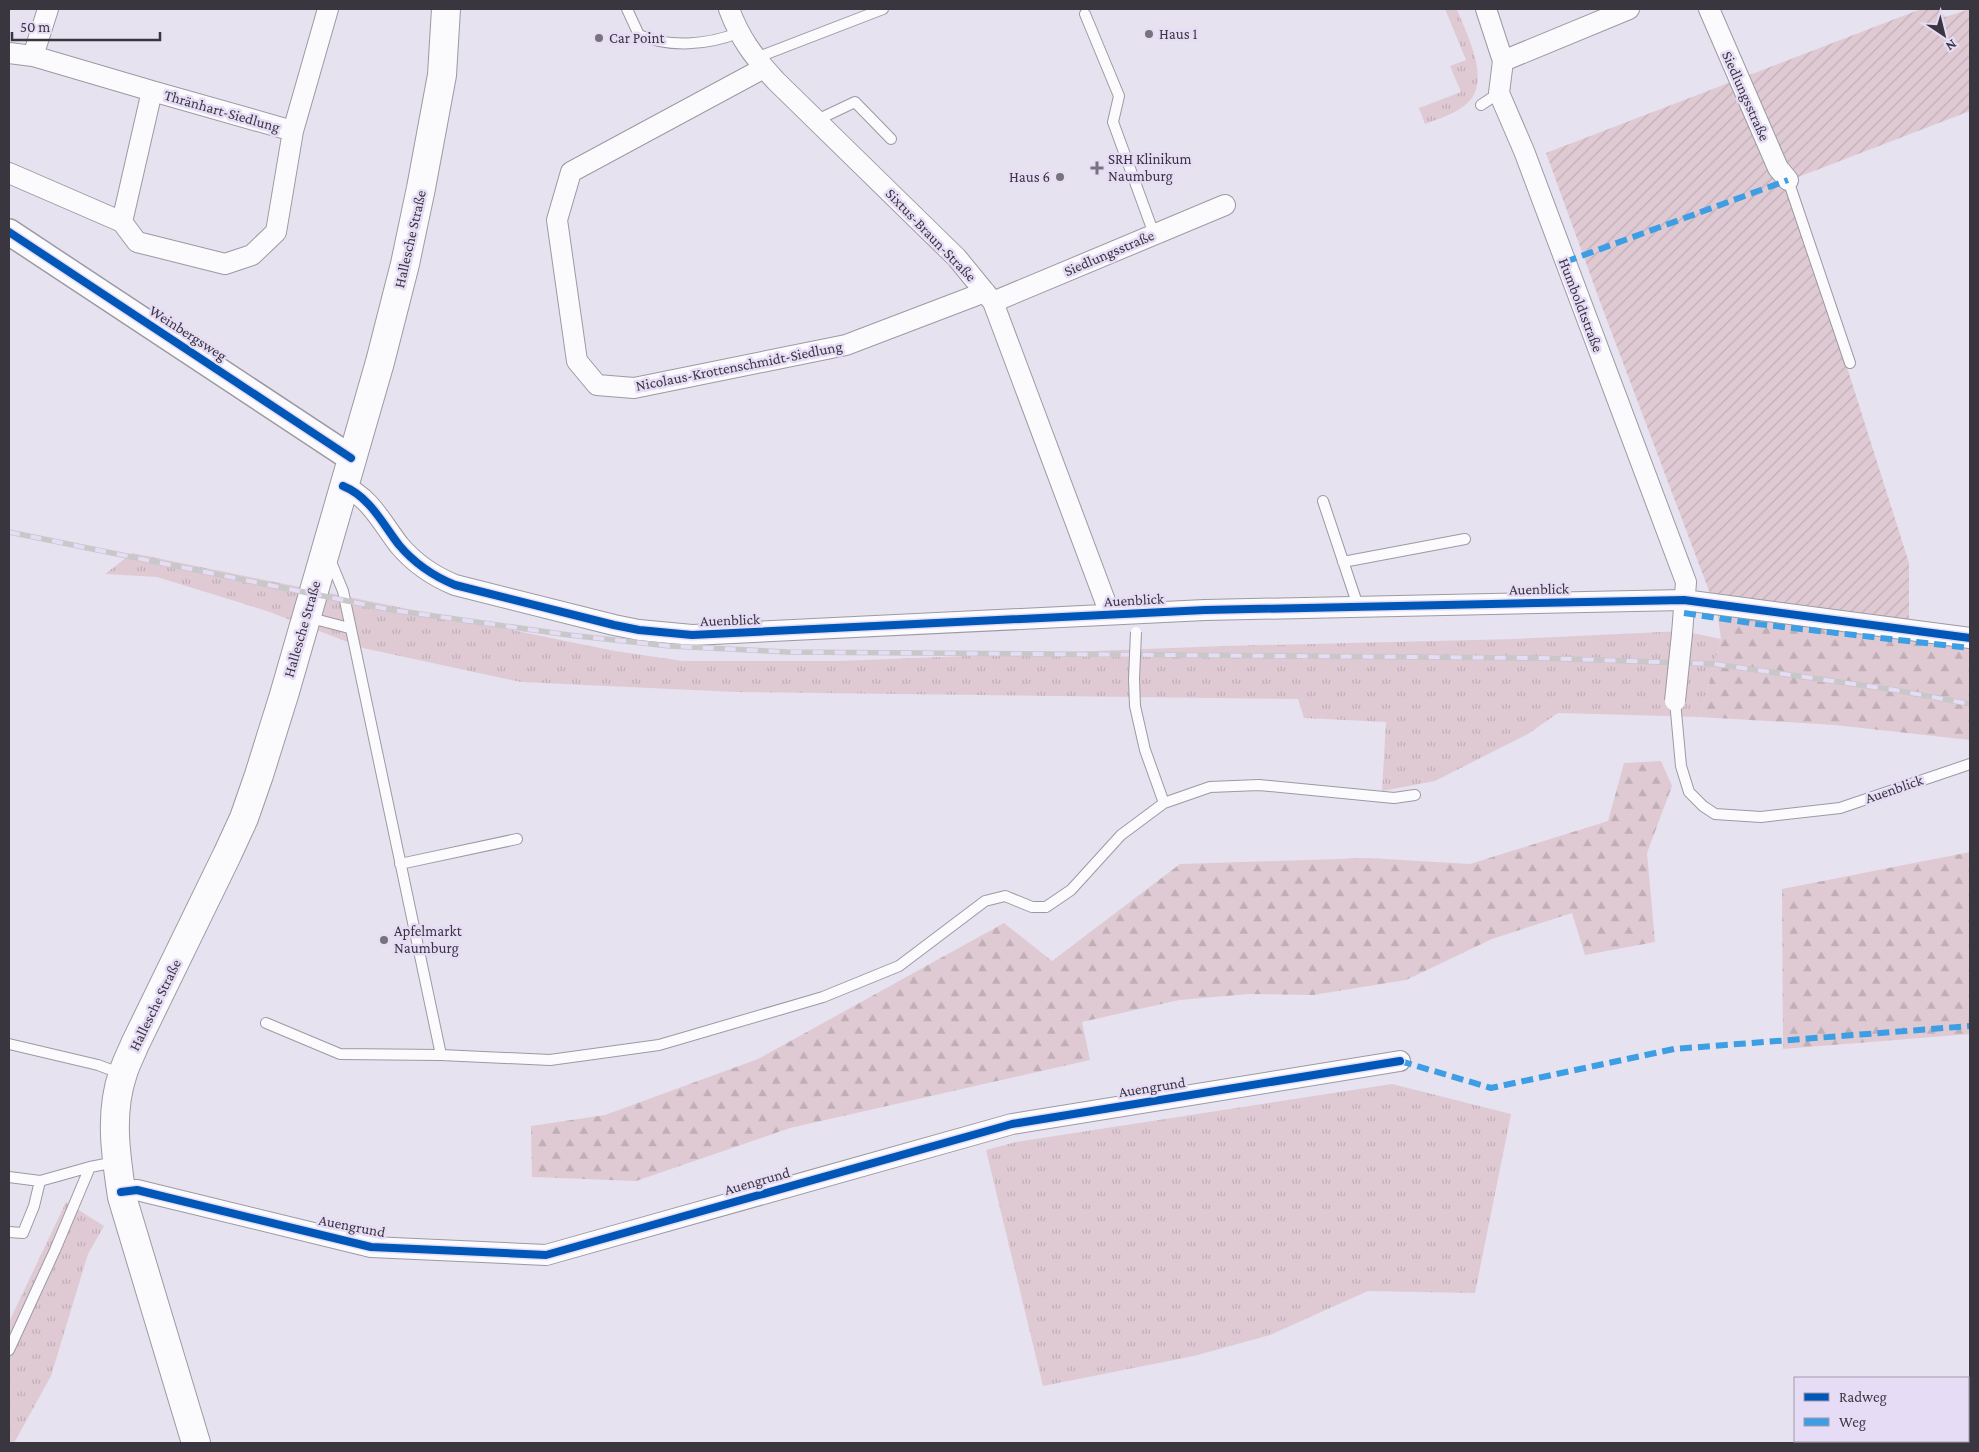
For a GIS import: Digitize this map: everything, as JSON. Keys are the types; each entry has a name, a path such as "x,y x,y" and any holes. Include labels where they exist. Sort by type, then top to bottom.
{"main road":[{"name":"Hallesche Straße","path":"196,1443 121,1192 116,1162 115,1119 123,1074 135,1044 227,856 244,818 267,749 380,362 405,264 420,198 442,75 446,9"}],"street":[{"path":"34,56 48,9"},
{"name":"Thränhart-Siedlung","path":"9,173 122,222 137,242 225,264 252,255 276,232 293,131 328,9"},
{"name":"Sixtus-Braun-Straße","path":"729,9 738,33 760,63 957,258 989,297 1110,614"},
{"path":"1486,9 1503,61 1499,93"},
{"path":"1503,61 1629,9"},
{"name":"Siedlungsstraße","path":"1709,9 1778,168 1788,180"},
{"name":"Thränhart-Siedlung","path":"9,54 34,56 152,92 293,131"},
{"name":"Nicolaus-Krottenschmidt-Siedlung","path":"760,63 571,172 557,220 577,361 597,385 634,388 846,345 989,297"},
{"name":"Thränhart-Siedlung","path":"122,222 152,92"},
{"name":"Humboldtstraße","path":"1499,93 1524,151 1686,582 1684,600"},
{"name":"Siedlungsstraße","path":"989,297 1225,205"},
{"name":"Weinbergsweg","path":"9,232 351,458"},
{"name":"Auenblick","path":"343,486 370,505 400,546 432,575 455,585 485,594 639,630 692,635 1110,614 1136,623 1358,606 1684,600 1970,638"},
{"name":"Auenblick","path":"1675,701 1684,600"},
{"name":"Auengrund","path":"121,1192 144,1191 370,1247 546,1255 1012,1124 1400,1061"}],"lane":[{"path":"628,9 639,35 665,42 701,43 723,39 738,33"},
{"path":"760,63 882,9"},
{"path":"1085,14 1119,96 1113,122 1154,234"},
{"path":"1481,106 1499,93"},
{"path":"817,120 855,102 892,139"},
{"path":"1788,180 1850,363"},
{"path":"1323,501 1358,606"},
{"path":"1343,562 1465,539"},
{"path":"325,547 342,591 441,1055"},
{"path":"306,616 349,628"},
{"path":"1136,623 1135,706 1145,750 1164,803"},
{"name":"Auenblick","path":"1675,701 1681,766 1689,792 1714,814 1761,817 1840,808 1970,764"},
{"path":"266,1023 340,1054 441,1055 550,1060 659,1045 823,998 899,966 985,901 1005,896 1032,907 1046,907 1071,890 1121,836 1164,803 1210,787 1259,785 1394,798 1415,796"},
{"path":"400,864 517,839"},
{"path":"9,1044 123,1074"},
{"path":"9,1177 40,1181 116,1162"},
{"path":"9,1350 55,1250 90,1167"},
{"path":"9,1232 23,1233 34,1206 40,1181"}],"green space":[{"path":"1445,9 1457,9 1476,59 1477,85 1473,97 1464,106 1425,124 1419,108 1461,92 1450,66 1466,60"},
{"path":"1921,9 1939,9 1945,17 1970,9 1970,111 1788,181 1909,563 1909,624 1717,612 1546,153"},
{"path":"132,553 615,651 683,661 839,661 1224,646 1515,639 1683,631 1721,639 1700,717 1558,713 1528,734 1435,781 1382,791 1386,722 1304,718 1298,699 736,692 521,682 363,648 267,611 157,577 105,574"},
{"path":"1717,612 1970,628 1970,740 1835,725 1700,717 1721,639"},
{"path":"1661,761 1672,786 1647,853 1655,942 1585,955 1572,913 1492,939 1406,980 1313,995 1249,994 1179,1000 1082,1022 1090,1060 790,1128 636,1181 532,1177 531,1126 605,1115 758,1059 1004,923 1052,961 1180,864 1368,858 1470,864 1608,821 1624,763"},
{"path":"1970,852 1970,1034 1783,1049 1782,889"},
{"path":"1392,1084 1511,1114 1475,1293 1368,1291 1270,1335 1194,1356 1043,1386 986,1150 1016,1142"},
{"path":"66,1202 104,1226 88,1254 51,1376 14,1443 9,1443 9,1322"}],"railway":[{"path":"9,532 392,610 569,635 669,646 787,652 1539,658 1715,664 1895,690 1970,704"}],"marked path":[{"path":"1565,262 1788,180"},
{"path":"1684,613 1757,624 1970,648"},
{"path":"1400,1061 1491,1088 1674,1049 1970,1026"}],"cycle path":[{"path":"9,232 351,458"},
{"path":"343,486 361,497 368,504 411,558 439,578 455,585 614,625 639,630 692,635 1205,610 1684,600 1970,638"},
{"path":"121,1192 137,1190 371,1247 546,1255 1012,1124 1400,1061"}],"place":[{"name":"Haus 1","path":"1149,34"},
{"name":"Car Point","path":"599,38"},
{"name":"SRH Klinikum Naumburg","path":"1097,168"},
{"name":"Haus 6","path":"1060,177"},
{"name":"Apfelmarkt Naumburg","path":"384,940"}]}
